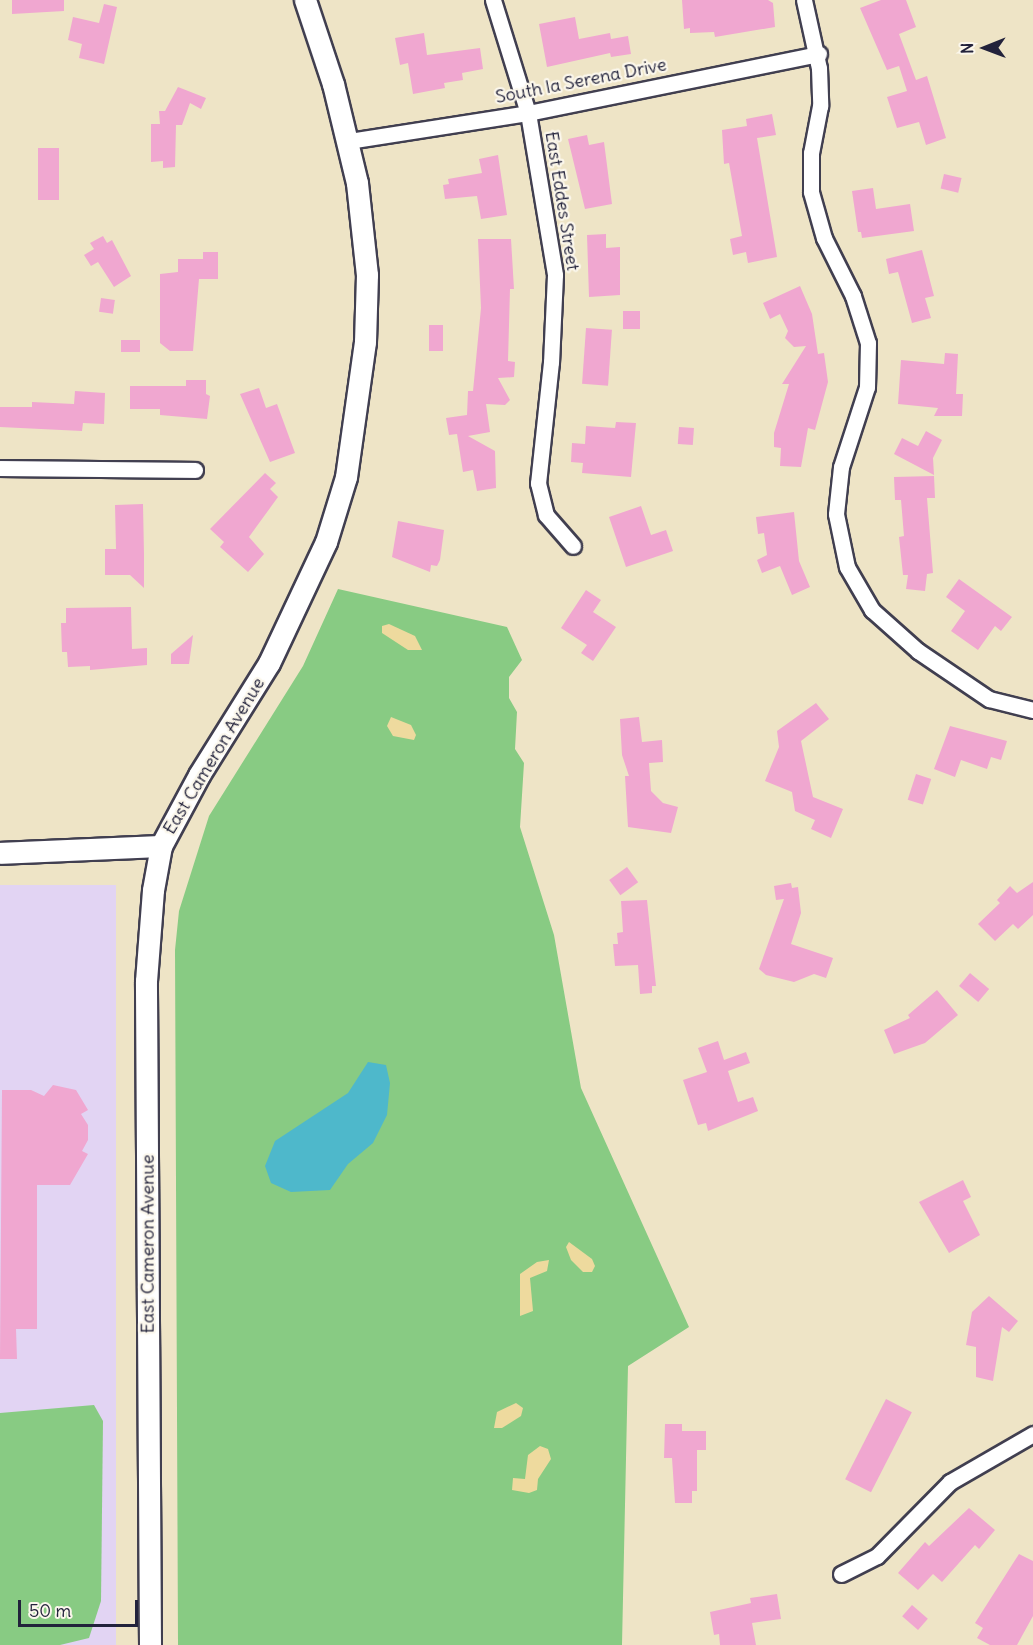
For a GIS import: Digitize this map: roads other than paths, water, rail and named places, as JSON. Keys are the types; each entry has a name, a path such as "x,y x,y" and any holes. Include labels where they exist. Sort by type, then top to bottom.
{"main road":[{"name":"East Cameron Avenue","path":"150,1645 146,981 149,914 161,846 300,604 326,542 346,477 360,398 367,275 349,141 304,0"},
{"path":"0,852 161,846"}],"street":[{"name":"East Eddes Street","path":"493,0 528,113 555,275 551,362 538,483 546,515 573,546"},
{"path":"804,0 819,54 820,106 811,153 811,192 824,238 853,296 868,343 867,387 841,467 836,514 847,567 872,610 918,651 989,699 1033,711"},
{"name":"South la Serena Drive","path":"349,141 528,113 819,54"},
{"path":"0,468 195,470"},
{"path":"841,1574 877,1556 950,1482 1033,1434"}],"water":[{"path":"368,1062 386,1065 390,1083 387,1115 373,1143 348,1164 330,1190 291,1192 271,1183 265,1166 275,1141 348,1093"}]}
